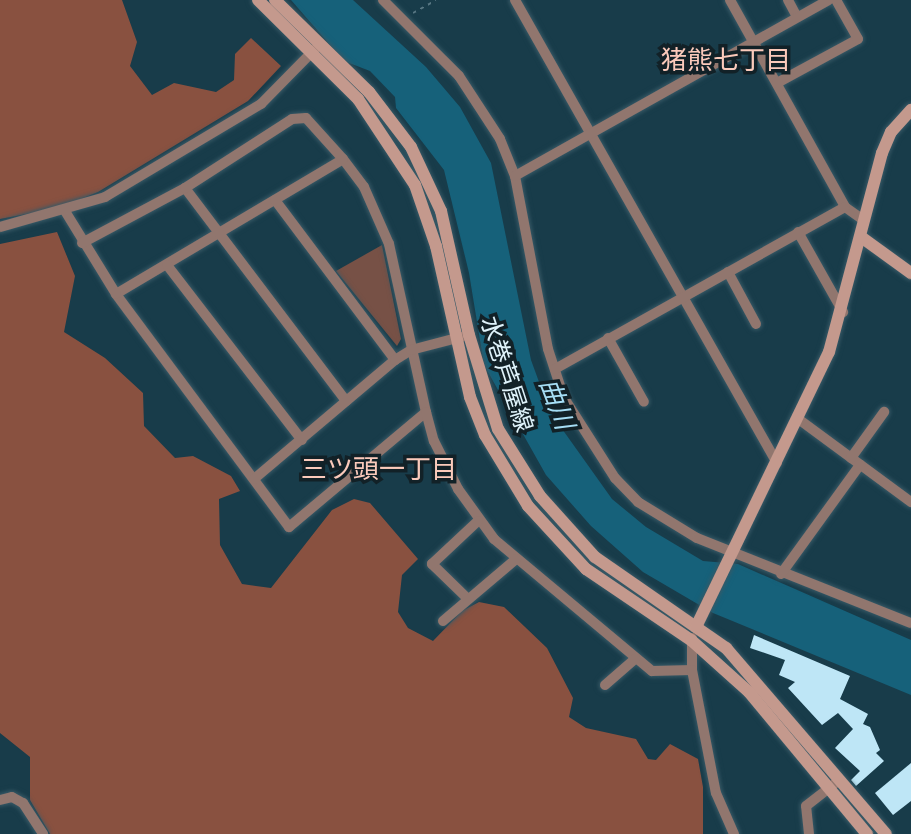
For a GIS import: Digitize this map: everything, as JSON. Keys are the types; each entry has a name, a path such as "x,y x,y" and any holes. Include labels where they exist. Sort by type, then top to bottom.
{"main road":[{"name":"水巻芦屋線","path":"258,0 383,108 411,147 441,211 469,335 498,429 540,496 596,557 698,621 726,648 760,683 886,834"},
{"name":"水巻芦屋線","path":"275,0 370,115 415,185 436,246 455,339 485,435 528,506 586,569 691,640 749,692 867,834"},
{"path":"698,621 777,463 843,312 862,219 891,132 911,110"},
{"path":"860,237 911,273"}],"street":[{"path":"383,0 459,76 500,139 515,176 555,369 578,424 638,502 731,556 911,623"},
{"path":"515,0 777,463"},
{"path":"730,0 845,206 862,219"},
{"path":"788,0 797,17"},
{"path":"515,176 828,0"},
{"path":"777,83 858,39 836,0"},
{"path":"0,227 65,211 105,197 261,104 316,49"},
{"path":"82,243 185,188 292,119 306,118 364,187 389,243 433,441 478,521 516,559 652,671 692,670"},
{"path":"116,294 342,159"},
{"path":"185,188 346,401"},
{"path":"275,200 395,360"},
{"path":"555,369 845,206"},
{"path":"65,211 82,243 116,294 289,527 426,412"},
{"path":"799,232 843,312"},
{"path":"167,265 302,440"},
{"path":"727,272 756,324"},
{"path":"254,479 395,360 411,350 469,335"},
{"path":"608,338 643,402"},
{"path":"851,458 884,412"},
{"path":"797,418 911,502"},
{"path":"781,574 860,465"},
{"path":"467,598 432,564 478,521"},
{"path":"443,621 516,559"},
{"path":"698,621 691,640 692,670 716,793 734,834"},
{"path":"605,685 635,659"},
{"path":"809,834 806,806 840,779"},
{"path":"0,788 3,800 23,803 43,834"}],"path":[{"path":"403,19 436,0"}],"shaded area":[{"path":"0,0 122,0 137,42 130,66 152,95 174,83 216,92 234,80 235,54 251,38 281,66 248,101 98,192 58,208 0,219"},
{"path":"57,232 75,276 64,332 105,358 143,393 144,426 175,458 193,456 231,476 240,491 219,499 220,545 242,584 271,588 332,510 354,499 370,503 418,559 402,575 398,612 408,628 433,641 462,611 479,602 504,607 547,648 573,698 569,717 586,728 636,739 648,759 656,760 670,744 698,759 703,787 703,834 50,834 30,800 30,757 0,733 0,244"},
{"path":"382,245 401,339 397,346 336,271"}],"water":[{"path":"291,0 353,0 426,67 460,107 491,163 531,360 550,412 612,499 646,527 703,561 738,564 911,640 911,695 713,613 643,572 591,526 546,475 484,365 469,273 444,170 396,108 395,97 370,71 344,61"}],"building":[{"path":"754,635 850,676 840,699 868,714 863,724 870,727 880,750 876,753 884,761 856,786 851,780 860,771 835,748 853,729 838,713 822,725 788,688 795,682 779,675 785,660 750,648"},
{"path":"911,763 911,801 893,815 875,793"}],"district":[{"name":"猪熊七丁目","path":"726,61"},
{"name":"三ツ頭一丁目","path":"379,470"}],"water label":[{"name":"曲川","path":"556,404"}]}
